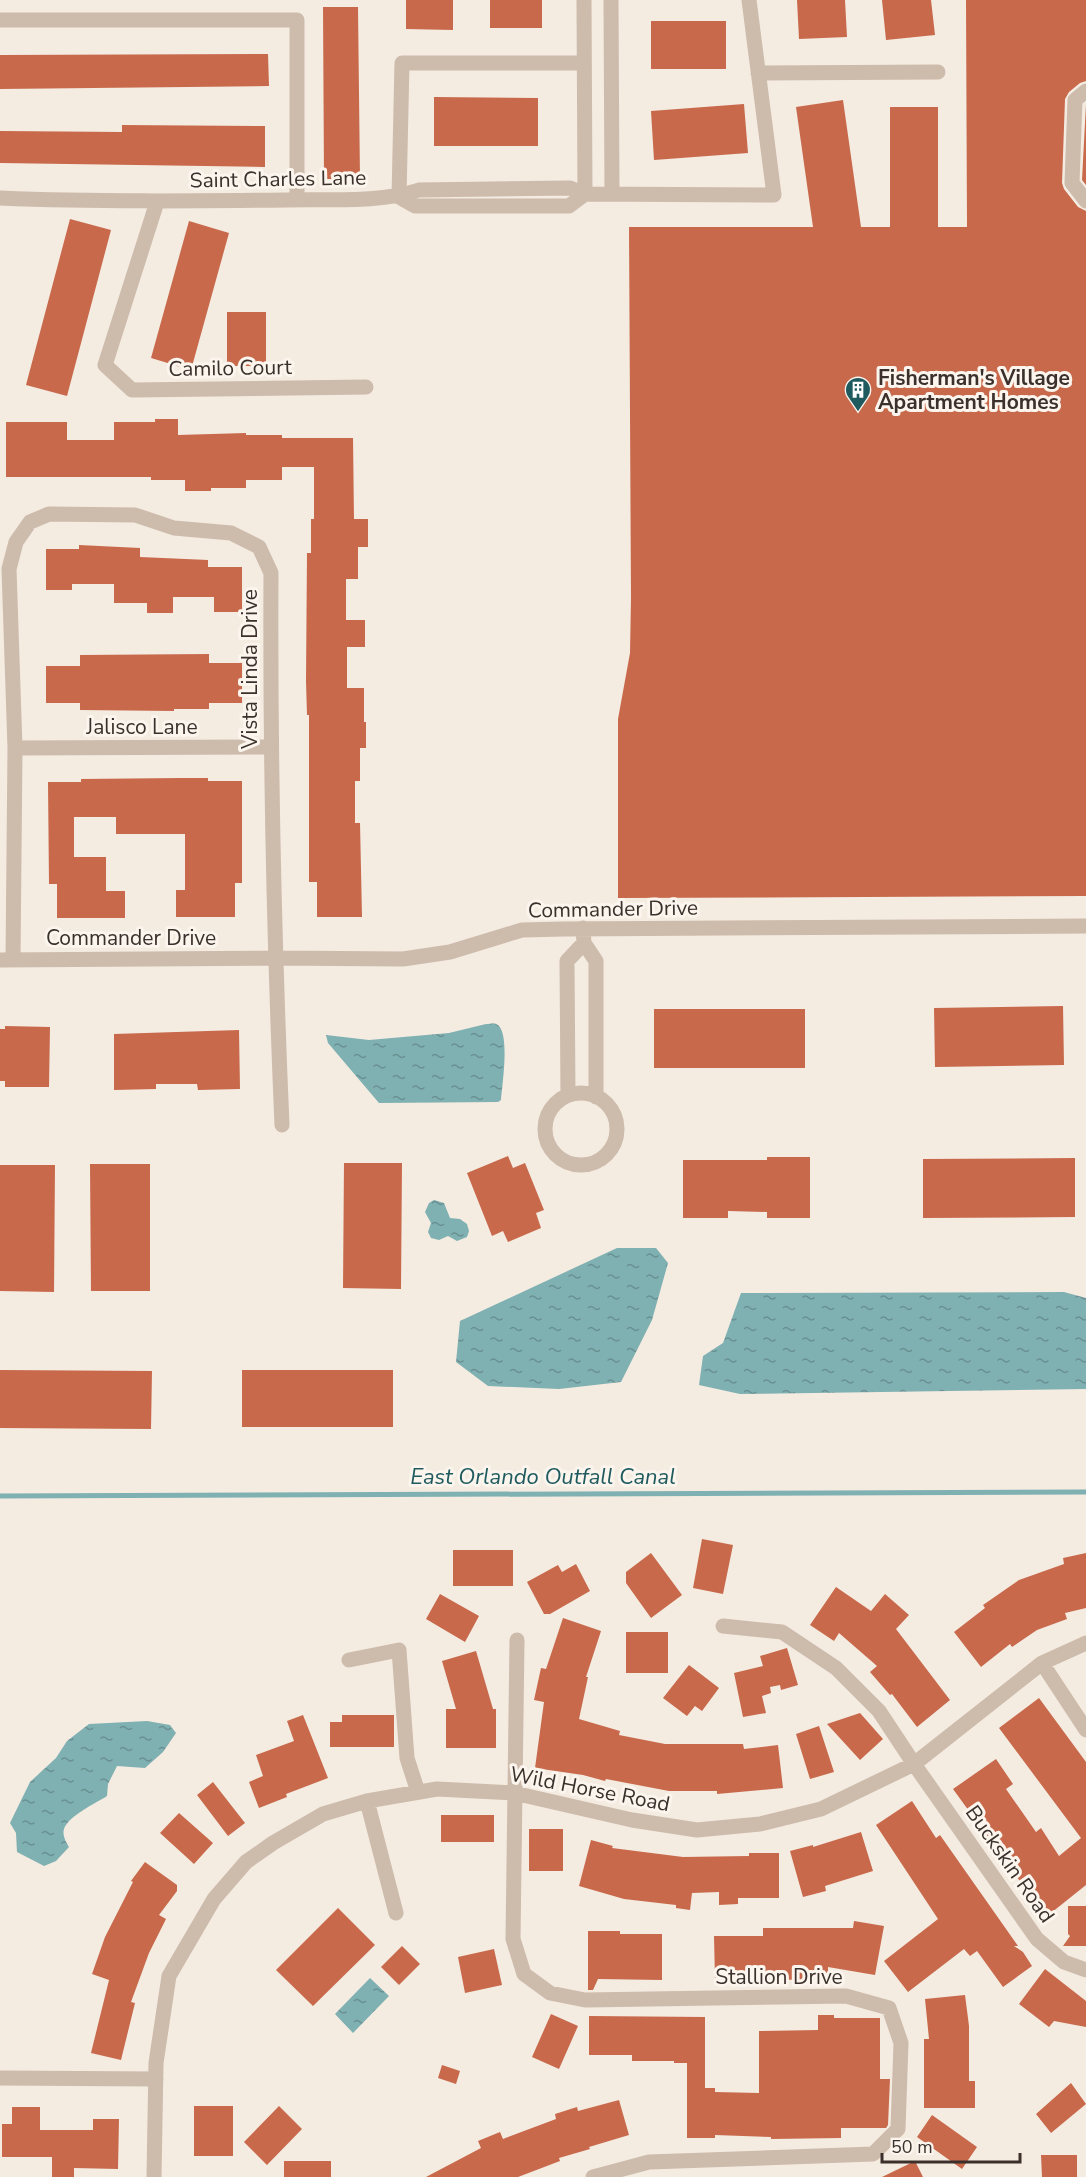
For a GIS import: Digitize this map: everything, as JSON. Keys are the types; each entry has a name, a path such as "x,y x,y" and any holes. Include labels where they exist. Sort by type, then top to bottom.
{"street":[{"path":"584,0 585,194"},
{"path":"611,0 612,194"},
{"path":"749,0 758,73 939,72"},
{"path":"0,20 297,20 297,200"},
{"path":"399,197 402,63 584,63"},
{"name":"Saint Charles Lane","path":"0,198 157,202 297,200 399,197 419,190 570,188 585,194 774,195 758,73"},
{"path":"1086,91 1075,100 1072,183 1086,201"},
{"name":"Camilo Court","path":"157,202 105,365 132,390 366,387"},
{"name":"Vista Linda Drive","path":"15,748 9,569 15,542 30,522 49,514 135,514 174,528 231,533 259,547 272,573 270,747 274,958 282,1125"},
{"name":"Jalisco Lane","path":"15,748 270,747"},
{"path":"6,960 15,748"},
{"name":"Commander Drive","path":"6,960 274,958 403,960 450,952 522,930 583,936 1086,926"},
{"path":"568,1095 567,961 583,936 596,961 596,1096"},
{"path":"580,1093 596,1096 610,1108 615,1119 617,1131 608,1153 598,1161 587,1165 575,1165 564,1161 554,1154 546,1140 546,1116 558,1101 568,1095 580,1093"},
{"name":"Buckskin Road","path":"723,1626 782,1632 836,1668 879,1711 1036,1939 1064,1962 1086,1970"},
{"path":"514,1793 517,1640"},
{"name":"Wild Horse Road","path":"154,2177 156,2063 169,1976 214,1899 246,1862 273,1843 323,1814 367,1801 437,1790 514,1793 632,1820 697,1830 759,1824 821,1809 914,1764 1042,1663 1086,1643"},
{"path":"349,1660 399,1650 407,1758 418,1792"},
{"path":"1042,1663 1086,1730"},
{"name":"Stallion Drive","path":"514,1793 513,1940 524,1974 550,1993 585,2000 846,1996 889,2008 901,2043 898,2129 873,2154 649,2162 593,2177"},
{"path":"367,1801 396,1913"},
{"path":"0,2078 156,2079"}],"water":[{"path":"486,1024 496,1024 501,1028 503,1036 504,1071 501,1100 498,1102 379,1103 328,1043 326,1035 369,1040 449,1033"},
{"path":"434,1200 444,1203 450,1218 460,1219 467,1224 469,1231 467,1237 457,1241 448,1236 439,1240 431,1238 428,1232 431,1223 425,1212 429,1203"},
{"path":"617,1248 656,1248 668,1263 652,1320 621,1382 559,1389 488,1386 456,1362 460,1321"},
{"path":"1064,1292 1086,1298 1086,1389 740,1394 699,1385 703,1356 723,1343 741,1293"},
{"path":"147,1721 170,1725 176,1733 163,1752 145,1768 117,1766 108,1784 107,1796 76,1815 67,1824 64,1834 69,1847 56,1861 44,1866 17,1852 16,1833 10,1823 30,1782 56,1758 67,1741 89,1724"},
{"path":"370,1978 389,1996 353,2033 335,2014"}],"building":[{"path":"406,0 453,0 453,30 406,29"},
{"path":"490,0 542,0 542,28 490,28"},
{"path":"797,0 845,0 847,37 799,39"},
{"path":"882,0 931,0 935,35 886,40"},
{"name":"Fisherman's Village Apartment Homes","path":"966,0 1086,0 1086,81 1069,92 1065,99 1062,183 1078,207 1086,211 1086,896 618,898 618,719 630,653 631,598 629,227 813,227 796,107 843,100 861,227 890,227 890,107 938,107 938,227 967,227"},
{"path":"323,7 358,7 360,179 324,179"},
{"path":"651,21 726,21 726,69 651,69"},
{"path":"268,54 269,86 0,89 0,55"},
{"path":"434,97 538,98 538,146 434,146"},
{"path":"744,104 748,153 654,160 651,111"},
{"path":"1086,104 1086,185 1082,180"},
{"path":"122,125 265,126 265,167 0,163 0,131 122,132"},
{"path":"70,219 111,230 67,396 26,385"},
{"path":"189,221 229,233 191,370 151,358"},
{"path":"227,312 266,312 266,366 227,366"},
{"path":"155,419 178,419 178,435 246,433 246,435 282,435 282,438 353,438 354,519 368,519 368,547 358,547 358,579 346,579 346,620 365,620 365,647 347,647 347,688 364,688 364,722 366,722 366,748 360,748 360,781 355,781 355,823 360,823 362,917 317,917 317,882 309,882 307,553 311,553 311,519 314,519 314,467 282,467 282,480 246,480 246,488 211,488 211,491 185,491 185,480 151,480 151,477 6,477 6,422 67,422 67,440 114,440 114,422 155,422"},
{"path":"79,545 140,548 140,557 208,560 208,567 242,567 242,612 214,612 214,597 173,597 173,613 147,613 147,603 114,603 114,584 72,584 72,590 46,590 46,549 79,549"},
{"path":"209,654 209,663 242,663 242,703 209,703 209,709 174,709 174,711 80,710 80,703 46,703 46,666 80,666 80,655"},
{"path":"208,778 208,781 242,781 242,883 235,883 235,917 176,917 176,890 185,890 185,834 116,834 116,817 74,817 74,857 106,857 106,891 125,891 125,918 57,918 57,884 49,884 48,782 81,782 81,779"},
{"path":"1063,1006 1064,1065 935,1067 934,1008"},
{"path":"654,1009 805,1009 805,1068 654,1068"},
{"path":"5,1026 50,1027 49,1087 5,1087 5,1081 0,1081 0,1029 5,1029"},
{"path":"239,1030 240,1089 198,1090 197,1084 156,1084 156,1089 114,1090 114,1034"},
{"path":"508,1156 513,1168 525,1163 544,1210 536,1213 541,1228 508,1242 503,1231 492,1236 467,1173"},
{"path":"767,1157 810,1157 810,1218 767,1218 767,1212 728,1211 728,1218 683,1218 683,1160 767,1160"},
{"path":"1075,1158 1075,1217 923,1218 923,1159"},
{"path":"344,1163 402,1163 401,1289 343,1288"},
{"path":"90,1164 150,1164 150,1291 91,1291"},
{"path":"0,1165 55,1165 54,1292 0,1291"},
{"path":"0,1370 152,1371 151,1429 0,1428"},
{"path":"242,1370 393,1370 393,1427 242,1427"},
{"path":"702,1539 733,1545 723,1594 693,1588"},
{"path":"453,1550 513,1550 513,1586 453,1586"},
{"path":"651,1553 682,1595 651,1618 626,1583 626,1572"},
{"path":"1086,1553 1086,1608 1065,1613 1067,1619 1037,1630 1012,1647 1010,1644 981,1667 954,1632 985,1608 983,1605 1019,1580 1064,1564 1063,1558"},
{"path":"576,1564 590,1591 550,1614 544,1614 527,1582 558,1565 562,1572"},
{"path":"836,1587 871,1611 885,1594 909,1615 896,1629 950,1700 917,1727 892,1694 890,1695 870,1672 877,1666 839,1633 834,1641 810,1625"},
{"path":"440,1594 479,1616 465,1642 426,1619"},
{"path":"563,1618 601,1631 586,1677 588,1677 579,1719 620,1731 619,1735 665,1744 743,1744 744,1749 778,1745 783,1788 717,1794 717,1791 669,1791 535,1768 544,1702 534,1700 541,1668 546,1669"},
{"path":"626,1632 668,1632 668,1673 626,1673"},
{"path":"787,1648 798,1685 781,1690 780,1685 770,1687 771,1693 762,1696 766,1713 743,1717 734,1673 763,1666 760,1656"},
{"path":"476,1651 493,1709 496,1709 496,1748 446,1748 446,1709 456,1709 442,1661"},
{"path":"689,1665 719,1688 702,1711 695,1706 687,1716 663,1698"},
{"path":"1039,1698 1086,1762 1086,1885 1046,1917 953,1789 996,1759 1013,1784 1006,1789 1036,1832 1041,1828 1059,1856 1081,1838 999,1728"},
{"path":"860,1713 883,1739 860,1760 827,1724"},
{"path":"303,1715 328,1778 286,1794 287,1797 259,1808 249,1782 263,1776 256,1755 294,1741 287,1721"},
{"path":"342,1715 394,1715 394,1747 330,1747 330,1722 342,1722"},
{"path":"819,1726 834,1772 810,1779 796,1734"},
{"path":"213,1782 245,1823 228,1836 197,1795"},
{"path":"912,1801 936,1838 940,1835 1018,1946 1014,1946 1023,1952 1032,1966 1003,1987 977,1951 970,1956 964,1949 908,1992 884,1961 938,1919 876,1825"},
{"path":"179,1813 213,1843 194,1864 160,1833"},
{"path":"441,1815 494,1815 494,1842 441,1842"},
{"path":"529,1829 563,1829 563,1871 529,1871"},
{"path":"861,1832 873,1871 825,1886 826,1891 803,1897 790,1851 813,1845 813,1847"},
{"path":"591,1840 613,1846 612,1848 683,1857 779,1853 779,1898 738,1898 738,1904 719,1905 719,1892 692,1893 690,1910 676,1908 676,1905 624,1899 579,1886"},
{"path":"145,1862 177,1885 177,1891 159,1915 166,1919 149,1953 131,2002 135,2003 121,2060 91,2053 109,1980 92,1974 105,1937 133,1882 131,1881"},
{"path":"1068,1906 1086,1906 1086,1946 1063,1946 1070,1936 1068,1934"},
{"path":"338,1908 375,1945 313,2006 276,1970"},
{"path":"854,1921 884,1926 875,1975 828,1967 828,1980 715,1979 714,1936 763,1936 763,1928 853,1928"},
{"path":"588,1931 662,1934 662,1980 598,1979 593,1990 588,1990"},
{"path":"402,1946 420,1964 399,1985 381,1967"},
{"path":"494,1949 502,1985 465,1993 458,1957"},
{"path":"1045,1969 1086,2001 1086,2027 1054,2021 1049,2027 1019,2004"},
{"path":"965,1995 969,2026 969,2081 975,2081 975,2108 924,2108 924,2039 929,2039 925,1999"},
{"path":"551,2014 578,2026 559,2069 532,2057"},
{"path":"818,2015 834,2015 834,2018 880,2018 880,2079 890,2079 886,2128 841,2128 841,2138 771,2139 771,2137 715,2135 715,2138 687,2138 687,2063 632,2061 632,2055 589,2055 589,2016 705,2017 705,2088 715,2088 715,2092 759,2093 759,2031 818,2030"},
{"path":"442,2065 460,2071 456,2084 438,2078"},
{"path":"1071,2083 1086,2104 1051,2133 1036,2114"},
{"path":"619,2100 629,2135 559,2158 560,2161 518,2177 426,2177 481,2148 478,2141 500,2132 503,2139 556,2119 555,2114 577,2107 578,2111"},
{"path":"194,2106 233,2106 233,2156 194,2156"},
{"path":"279,2106 302,2129 267,2165 244,2142"},
{"path":"12,2107 40,2107 40,2130 93,2130 93,2119 119,2119 118,2169 74,2168 74,2177 52,2177 52,2157 2,2157 2,2124 12,2124"},
{"path":"932,2115 977,2147 962,2169 917,2137"},
{"path":"1041,2155 1077,2155 1077,2177 1042,2177"},
{"path":"284,2161 331,2161 331,2177 284,2177"},
{"path":"915,2161 923,2177 882,2177"}],"waterway":[{"name":"East Orlando Outfall Canal","path":"0,1496 1086,1492"}],"place":[{"name":"Fisherman's Village Apartment Homes","path":"858,413"}]}
